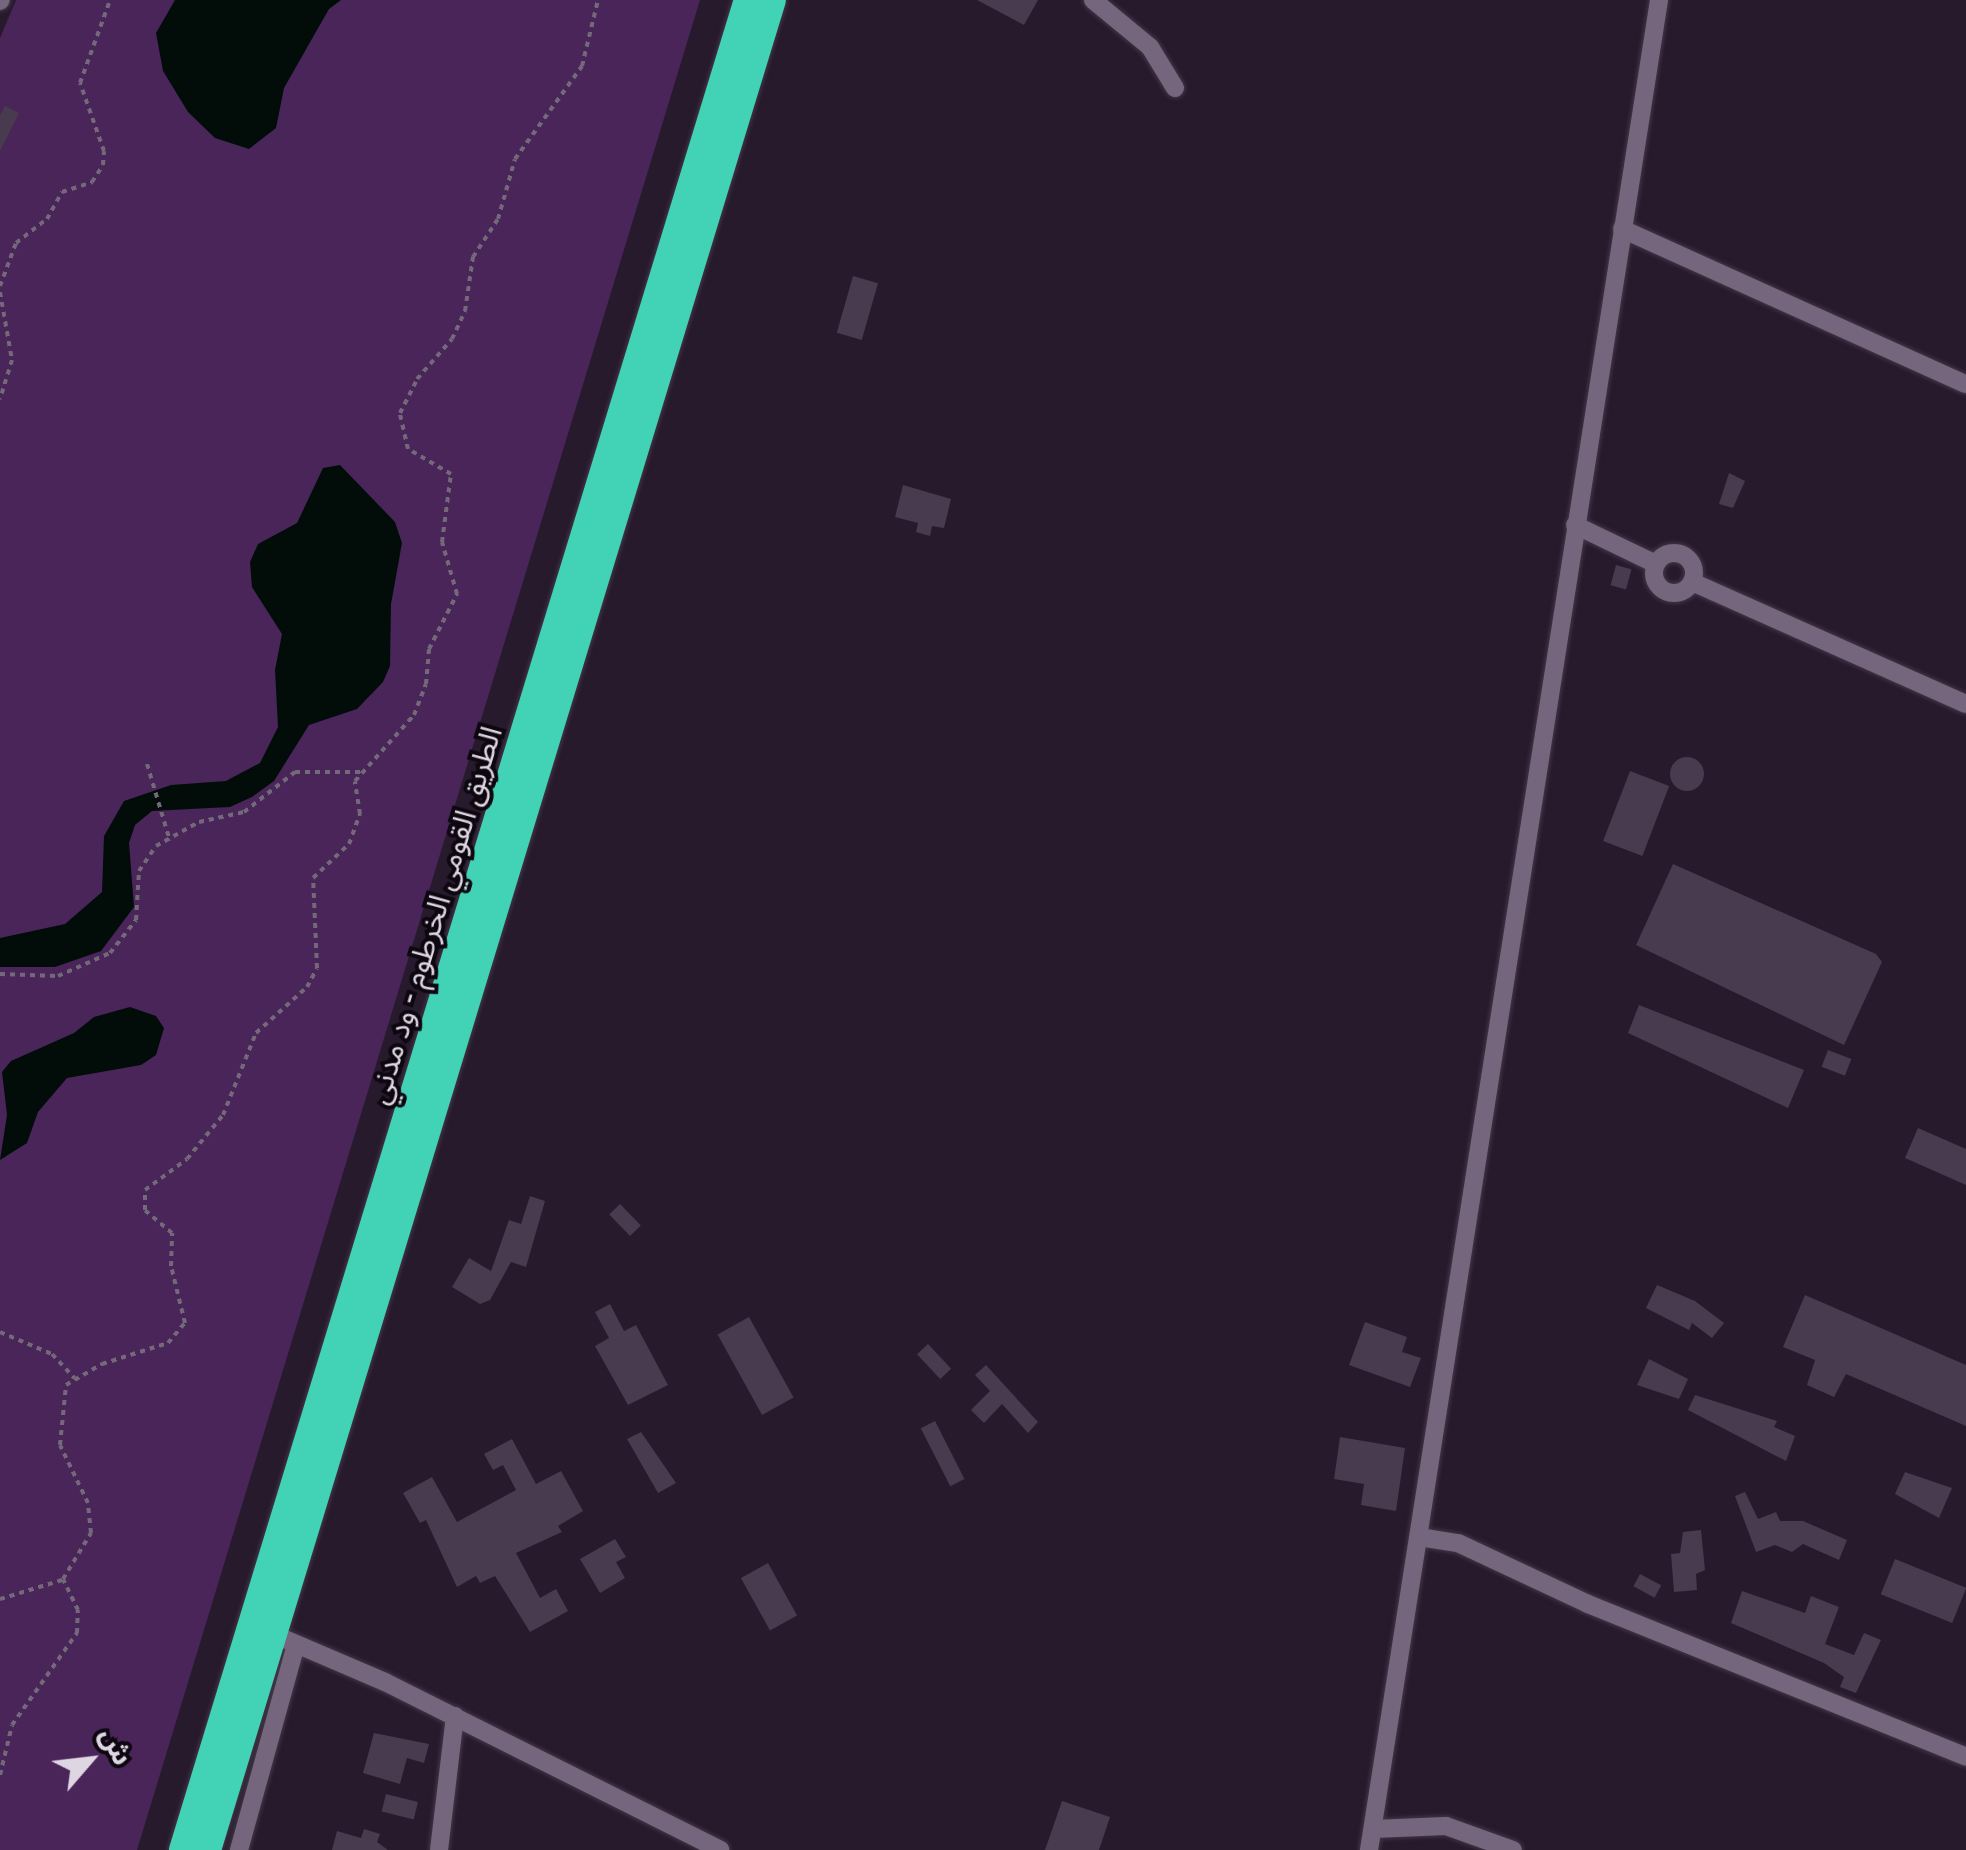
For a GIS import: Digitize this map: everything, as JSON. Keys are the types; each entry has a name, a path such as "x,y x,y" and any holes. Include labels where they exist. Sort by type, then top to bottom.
{"highway":[{"name":"الطريق القومي الخرطوم - ود مدني","path":"183,1850 274,1635 748,0"},
{"name":"الطريق القومي الخرطوم - ود مدني","path":"207,1850 772,0"}],"street":[{"path":"1093,0 1150,47 1175,88"},
{"path":"1370,1850 1658,0"},
{"path":"1622,228 1966,384"},
{"path":"1575,526 1656,564"},
{"path":"1670,553 1684,555 1693,566 1692,582 1678,593 1664,591 1655,580 1656,564 1670,553"},
{"path":"1692,582 1966,704"},
{"path":"1419,1537 1458,1543 1588,1604 1966,1757"},
{"path":"238,1850 274,1635 455,1716 720,1850"},
{"path":"439,1850 455,1716"},
{"path":"1373,1829 1446,1826 1513,1850"}],"path":[{"path":"0,399 12,360 0,288 16,243 47,219 62,192 92,182 102,165 104,150 80,83 110,0"},
{"path":"1,1598 63,1580 91,1533 88,1503 60,1445 66,1386 74,1378 168,1344 185,1323 171,1266 172,1232 145,1210 144,1190 187,1160 223,1115 256,1033 307,987 318,968 313,878 349,844 360,814 355,780 414,715 426,684 429,649 457,594 442,542 451,474 408,449 400,413 417,379 452,339 465,311 473,257 498,218 514,160 582,66 598,0"},
{"path":"147,764 170,840"},
{"path":"0,974 58,976 110,952 136,920 138,872 156,846 199,822 244,812 295,772 360,772"},
{"path":"0,1332 52,1354 74,1378"},
{"path":"0,1775 12,1725 77,1633 78,1610 63,1580"}],"shaded area":[{"path":"16,0 700,0 137,1850 0,1850 0,38"},
{"path":"175,0 341,0 329,9 284,88 276,128 249,149 215,138 188,112 163,71 156,33"},
{"path":"340,465 395,522 402,543 391,604 390,666 383,682 357,709 309,725 274,781 252,797 230,807 152,811 135,825 129,843 134,907 101,951 55,967 0,967 0,938 65,924 102,892 104,836 124,801 171,785 226,781 260,763 278,727 275,670 282,634 252,587 250,562 258,544 297,523 323,468"},
{"path":"130,1007 156,1016 164,1028 156,1055 141,1065 67,1078 38,1112 27,1143 0,1160 7,1115 2,1072 11,1061 74,1033 94,1017"}],"building":[{"path":"977,0 1038,0 1024,25"},
{"path":"5,106 19,113 0,151 0,115"},
{"path":"853,276 878,283 862,340 837,333"},
{"path":"1729,473 1745,481 1733,508 1719,504"},
{"path":"903,485 951,499 944,528 932,526 930,536 916,532 918,523 895,517"},
{"path":"1616,565 1631,569 1626,589 1611,585"},
{"path":"1687,757 1699,762 1704,774 1699,786 1687,791 1675,786 1670,774 1675,762"},
{"path":"1630,771 1669,786 1642,856 1603,841"},
{"path":"1673,864 1876,954 1882,962 1844,1045 1636,945"},
{"path":"1639,1005 1804,1070 1788,1108 1628,1033"},
{"path":"1828,1050 1851,1059 1845,1076 1822,1067"},
{"path":"1918,1128 1966,1149 1966,1185 1905,1158"},
{"path":"530,1196 545,1201 526,1267 511,1262 490,1300 480,1304 452,1287 469,1258 491,1271 509,1220 521,1224"},
{"path":"620,1204 641,1226 630,1236 609,1214"},
{"path":"1657,1285 1695,1301 1724,1323 1712,1338 1692,1323 1689,1330 1646,1308"},
{"path":"1805,1295 1966,1365 1966,1426 1846,1374 1834,1397 1807,1385 1815,1360 1783,1347"},
{"path":"610,1304 624,1331 636,1325 668,1385 628,1405 595,1346 609,1338 595,1312"},
{"path":"749,1317 794,1397 762,1415 718,1334"},
{"path":"1365,1322 1407,1337 1402,1352 1421,1358 1410,1387 1349,1365"},
{"path":"928,1344 951,1369 940,1379 917,1354"},
{"path":"1649,1359 1688,1379 1679,1399 1637,1385"},
{"path":"986,1365 1038,1422 1028,1433 1002,1404 984,1423 971,1410 990,1391 975,1375"},
{"path":"1695,1395 1777,1421 1774,1427 1795,1436 1786,1461 1688,1410"},
{"path":"935,1421 965,1479 950,1486 921,1428"},
{"path":"641,1432 676,1483 658,1493 627,1439"},
{"path":"1340,1437 1405,1448 1396,1511 1361,1505 1364,1484 1334,1479"},
{"path":"512,1439 536,1484 561,1471 583,1511 558,1526 562,1532 516,1553 540,1598 556,1589 568,1611 530,1632 495,1576 480,1583 476,1576 457,1587 426,1520 420,1523 403,1493 432,1477 457,1522 516,1490 503,1465 493,1470 484,1454"},
{"path":"1905,1472 1952,1488 1939,1518 1895,1494"},
{"path":"1745,1492 1758,1519 1776,1512 1780,1521 1803,1521 1847,1540 1839,1560 1803,1544 1792,1552 1775,1545 1756,1552 1735,1496"},
{"path":"1701,1530 1705,1570 1696,1574 1697,1590 1674,1592 1671,1554 1680,1553 1683,1532"},
{"path":"615,1539 626,1557 616,1562 625,1578 600,1593 580,1559"},
{"path":"1895,1559 1966,1588 1952,1623 1881,1594"},
{"path":"768,1563 797,1615 770,1631 741,1578"},
{"path":"1640,1574 1661,1585 1655,1598 1633,1586"},
{"path":"1742,1591 1805,1613 1811,1596 1839,1607 1825,1644 1854,1655 1864,1633 1881,1640 1856,1693 1840,1687 1844,1677 1824,1663 1731,1623"},
{"path":"374,1733 429,1744 424,1763 407,1758 400,1784 363,1773"},
{"path":"386,1794 418,1802 414,1819 382,1811"},
{"path":"1062,1801 1110,1817 1099,1850 1045,1850"},
{"path":"364,1829 380,1834 377,1842 388,1850 332,1850 337,1831 361,1838"}]}
